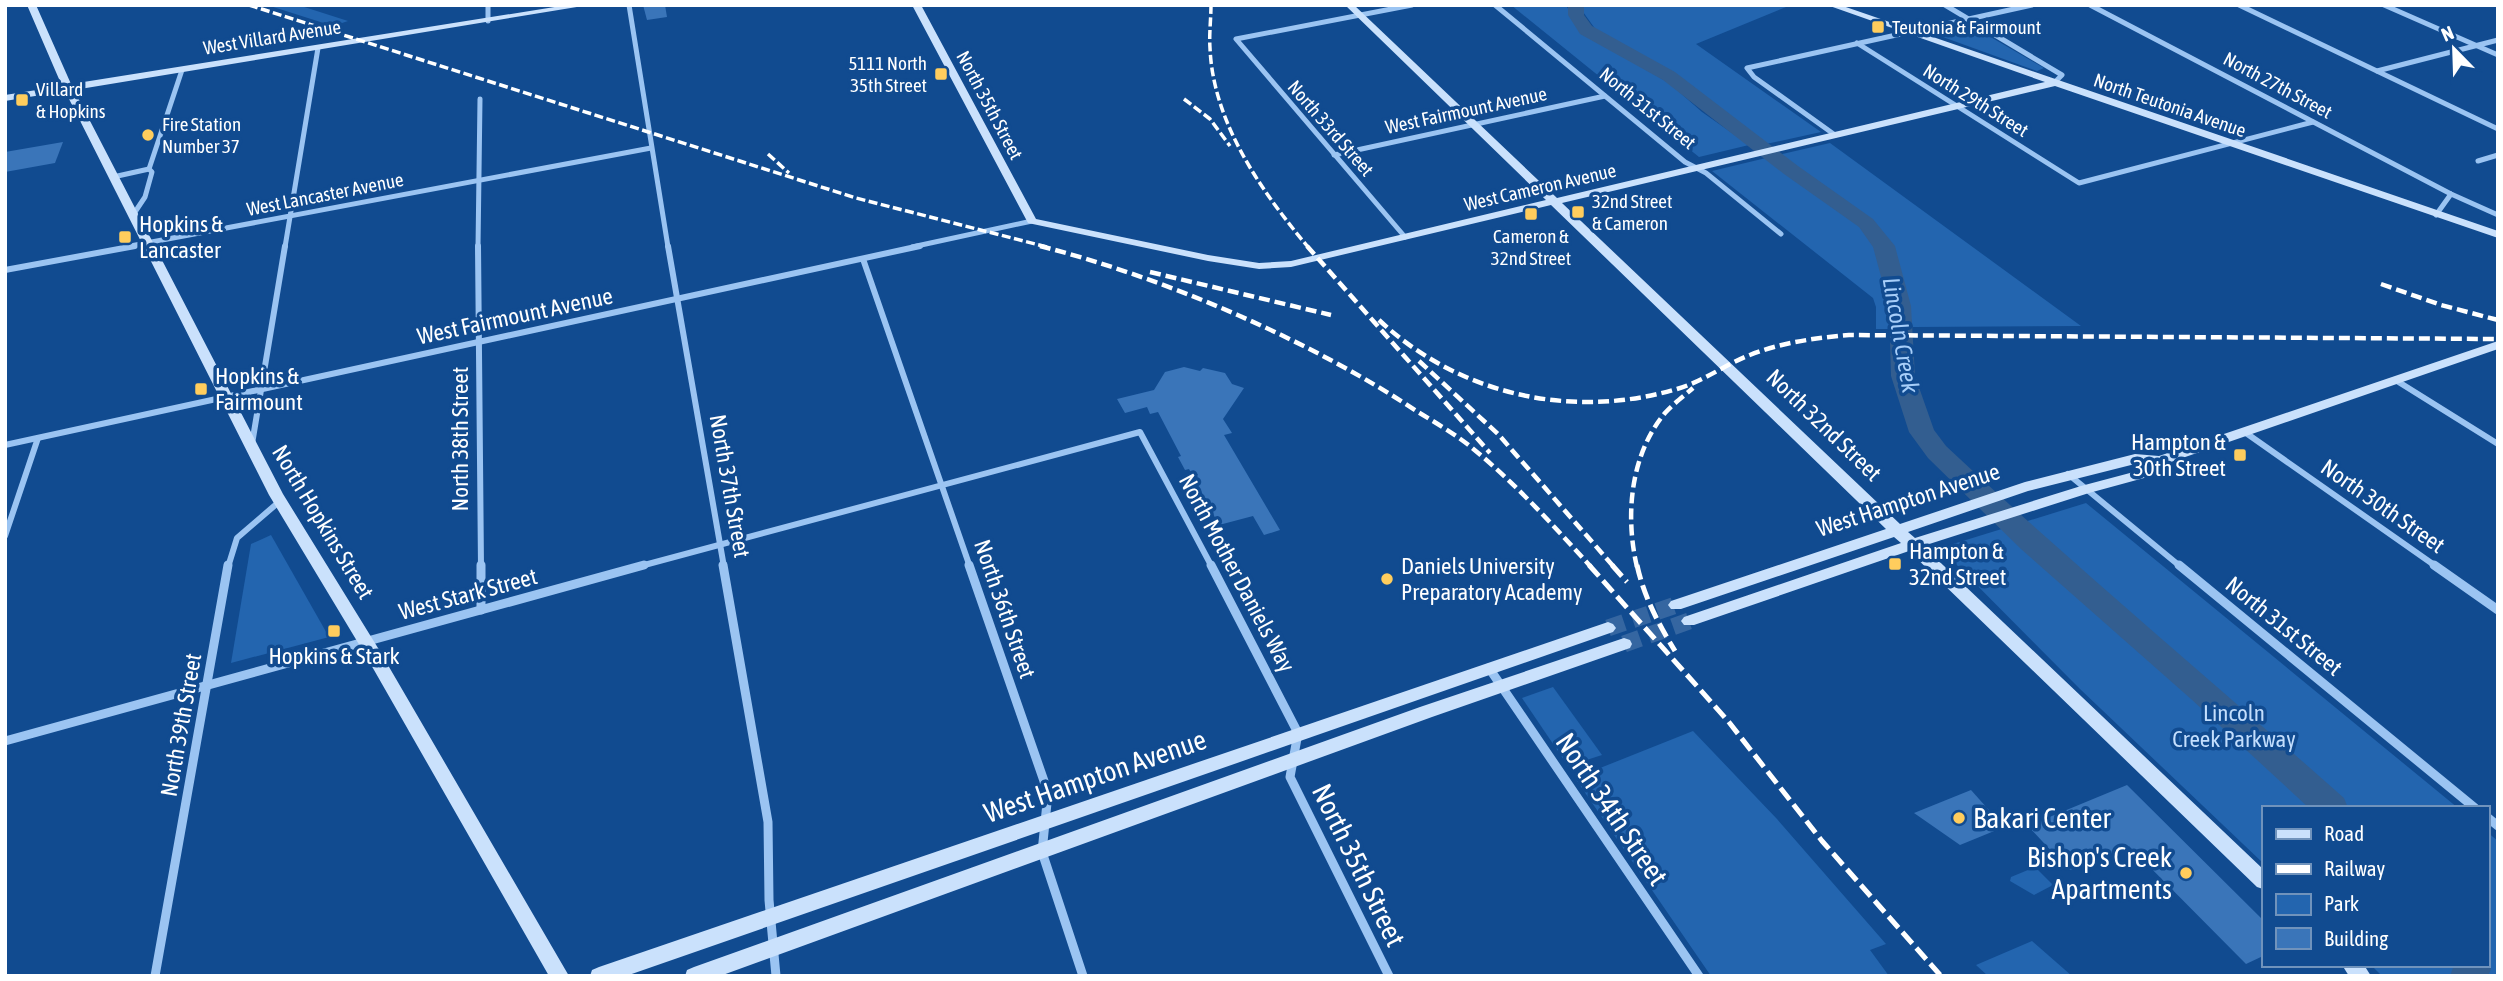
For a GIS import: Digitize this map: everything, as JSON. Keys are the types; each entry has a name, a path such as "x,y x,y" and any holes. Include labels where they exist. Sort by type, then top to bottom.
{"main road":[{"name":"North Hopkins Street","path":"31,5 68,88 251,448 560,976"},
{"name":"West Villard Avenue","path":"5,98 586,5"},
{"name":"North 32nd Street","path":"1349,5 1898,528 2262,880"},
{"name":"North Teutonia Avenue","path":"1831,5 2498,235"},
{"name":"North 35th Street","path":"921,6 1032,221"},
{"name":"West Cameron Avenue","path":"1032,221 1259,266 1291,264 2054,83"},
{"name":"West Hampton Avenue","path":"1676,605 1898,528 2068,474 2135,459 2160,461 2498,345"},
{"name":"West Hampton Avenue","path":"1689,621 1914,544 2086,489 2150,472 2160,461"},
{"name":"West Hampton Avenue","path":"599,976 1608,628"},
{"path":"694,976 1624,644"}],"street":[{"path":"488,5 488,21"},
{"name":"North 37th Street","path":"629,5 651,148 768,822 770,916 776,976"},
{"path":"1360,15 1412,5"},
{"name":"North 31st Street","path":"1495,5 1605,96 1781,234"},
{"path":"1945,5 2062,75 2054,83"},
{"path":"1835,135 1754,77 1747,68 2032,5"},
{"name":"North 27th Street","path":"2090,5 2451,194 2498,215"},
{"path":"2239,5 2498,128"},
{"path":"2384,5 2498,55"},
{"name":"North 33rd Street","path":"1360,15 1236,39 1405,237"},
{"path":"2377,71 2498,40"},
{"name":"North 29th Street","path":"1857,43 2078,183 2228,144"},
{"path":"251,448 318,48"},
{"path":"133,215 145,197 152,172 149,169 182,69"},
{"name":"West Fairmount Avenue","path":"1334,155 1605,96"},
{"name":"North 38th Street","path":"480,99 478,180 481,610"},
{"path":"2228,144 2313,121"},
{"name":"West Lancaster Avenue","path":"5,270 651,148"},
{"path":"2478,161 2498,155"},
{"path":"113,177 149,169"},
{"path":"2436,215 2451,194"},
{"name":"West Fairmount Avenue","path":"5,445 1032,221"},
{"name":"North 36th Street","path":"863,259 1044,781 1046,822 1042,852 1083,976"},
{"path":"2397,381 2498,444"},
{"name":"West Stark Street","path":"5,741 1140,432"},
{"name":"North Mother Daniels Way","path":"1140,432 1298,733"},
{"name":"North 30th Street","path":"2246,433 2498,610"},
{"path":"5,536 37,438"},
{"name":"North 31st Street","path":"2068,474 2474,806"},
{"name":"North 39th Street","path":"155,976 231,551 237,538 280,501"},
{"name":"North 34th Street","path":"1489,668 1699,976"},
{"name":"North 35th Street","path":"1298,733 1290,777 1389,976"}],"green space":[{"path":"267,5 298,5 348,21 333,26"},
{"path":"1511,5 1566,5 1580,31 1669,83 1702,112 1749,145 1699,157"},
{"path":"1583,5 1791,5 1696,44 1821,132 1766,144 1670,72 1596,30 1581,9"},
{"path":"1962,24 1970,25 2044,68 2037,71 1929,32"},
{"path":"1830,143 2081,326 1913,327 1889,240 1821,184 1778,155"},
{"path":"1766,158 1847,216 1874,242 1882,254 1887,272 1891,329 1876,329 1876,307 1873,298 1712,171"},
{"name":"Lincoln Creek Parkway","path":"2086,503 2456,806 2262,806 2262,862 2080,689 1940,548"},
{"path":"271,535 329,637 231,663 251,544"},
{"path":"1553,687 1602,755 1568,766 1522,698"},
{"path":"1693,731 1777,819 1886,944 1870,950 1889,976 1711,976 1575,778"},
{"path":"2489,834 2498,841 2498,976 2382,976 2373,967 2489,967"},
{"path":"2035,867 2053,885 2034,895 2010,881 2011,877"},
{"path":"2032,941 2072,976 1988,976 1976,965"}],"building":[{"path":"643,5 665,5 667,17 647,20"},
{"path":"63,142 55,163 5,172 5,152"},
{"path":"1184,367 1225,373 1232,384 1244,388 1223,419 1232,433 1224,435 1280,530 1264,535 1253,516 1219,525 1189,469 1185,470 1178,457 1181,456 1158,412 1150,414 1147,407 1125,413 1117,399 1154,390 1165,372"},
{"name":"Bishop's Creek Apartments","path":"2127,785 2262,919 2262,956 2246,964 2129,846 2069,870 2028,826"},
{"name":"Bakari Center","path":"1971,790 2004,827 1960,845 1914,813"}],"waterway":[{"name":"Lincoln Creek","path":"1576,5 1576,15 1586,30 1669,76 1791,170 1866,223 1884,246 1900,306 1903,376 1922,432 1937,452 2031,542 2202,690 2330,806"},
{"name":"Lincoln Creek","path":"2468,976 2472,967"}],"tunnel":[{"path":"1608,628 1676,605"},
{"path":"1624,644 1689,621"}],"railway":[{"path":"249,5 856,198 1047,247"},
{"path":"1211,5 1213,76 1230,129 1258,180 1308,247"},
{"path":"1184,99 1210,119 1230,146"},
{"path":"768,154 789,173"},
{"path":"1040,246 1137,275 1235,314 1284,336 1376,386 1471,447 1518,490 1591,567"},
{"path":"1307,246 1490,453"},
{"path":"1150,272 1331,315"},
{"path":"2381,284 2441,305 2498,320"},
{"path":"1379,320 1410,346 1445,367 1481,383 1558,401 1597,402 1637,398 1677,389 1770,348 1849,335 2498,339"},
{"path":"1419,361 1498,434 1614,567"},
{"path":"1637,567 1631,507 1638,467 1653,430 1668,410 1693,388"},
{"path":"1589,565 1728,721 1822,841 1941,976"},
{"path":"1612,565 1627,582"},
{"path":"1637,565 1652,610 1675,651"}],"place":[{"name":"Teutonia & Fairmount","path":"1878,27"},
{"name":"5111 North 35th Street","path":"941,74"},
{"name":"Villard & Hopkins","path":"22,100"},
{"name":"Fire Station Number 37","path":"148,135"},
{"name":"32nd Street & Cameron","path":"1578,212"},
{"name":"Cameron & 32nd Street","path":"1531,214"},
{"name":"Hopkins & Lancaster","path":"125,237"},
{"name":"Hopkins & Fairmount","path":"201,389"},
{"name":"Hampton & 30th Street","path":"2240,455"},
{"name":"Hampton & 32nd Street","path":"1895,564"},
{"name":"Daniels University Preparatory Academy","path":"1387,579"},
{"name":"Hopkins & Stark","path":"334,631"},
{"name":"Bakari Center","path":"1959,818"},
{"name":"Bishop's Creek Apartments","path":"2186,873"}]}
